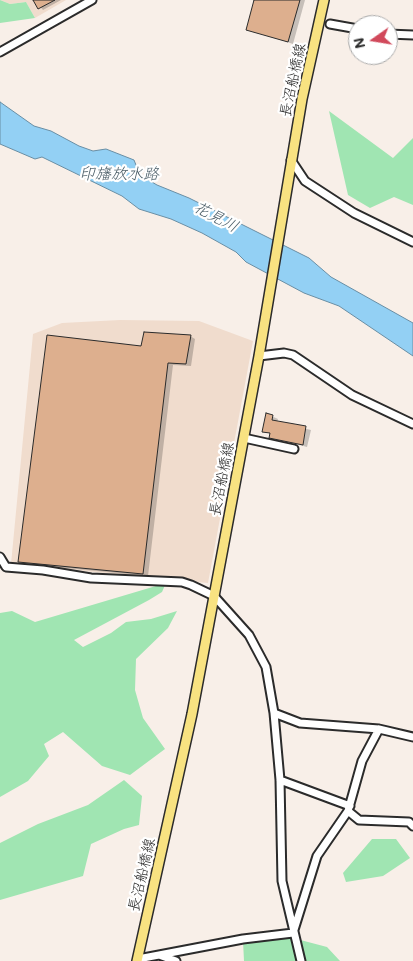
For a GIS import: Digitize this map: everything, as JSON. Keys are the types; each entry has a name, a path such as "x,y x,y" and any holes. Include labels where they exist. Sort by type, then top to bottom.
{"main road":[{"name":"長沼船橋線","path":"137,960 192,714 259,356 302,99 324,0"}],"street":[{"path":"0,52 92,0"},
{"path":"330,24 348,27"},
{"path":"398,34 413,35"},
{"path":"291,160 305,181 354,213 413,242"},
{"path":"259,356 284,353 293,355 352,395 413,424"},
{"path":"244,438 294,449"},
{"path":"0,557 3,567 42,570 91,578 182,582 214,596 249,635 260,654 270,687 280,780 282,881 301,961"},
{"path":"274,713 300,723 379,728 413,737"},
{"path":"293,933 317,856 349,808 362,761 379,728"},
{"path":"280,780 349,808 359,820 409,822 413,826"},
{"path":"137,960 243,939 293,933"},
{"path":"159,955 176,961"}],"shaded area":[{"path":"0,0 66,0 35,18 26,2 10,4"},
{"path":"120,320 199,321 253,341 208,583 11,564 33,334 62,323"}],"green space":[{"path":"0,0 10,4 26,2 35,18 0,23"},
{"path":"329,111 393,158 413,138 413,205 394,197 370,208 348,195"},
{"path":"166,583 162,592 74,640 83,647 111,633 126,622 151,619 177,611 168,628 136,659 135,690 143,718 165,749 130,775 102,766 63,732 44,744 49,756 28,781 0,797 0,613 12,611 35,622"},
{"path":"124,780 142,796 139,825 124,829 91,844 83,876 0,900 0,843 38,824 88,805"},
{"path":"372,839 396,839 410,858 383,876 346,882 343,873"},
{"path":"289,937 327,947 340,961 244,961 243,941"}],"water":[{"name":"印旛放水路","path":"0,102 34,126 51,131 79,146 93,151 106,149 134,160 140,175 157,185 189,198 309,258 331,277 413,323 413,356 339,306 304,293 246,262 236,252 202,233 171,219 139,209 122,196 42,157 35,159 0,144"}],"building":[{"path":"33,0 55,0 38,9"},
{"path":"254,0 300,0 288,42 246,30"},
{"path":"144,332 191,335 186,364 168,363 143,574 18,562 47,335 141,346"},
{"path":"266,413 273,415 272,420 306,426 303,445 269,438 270,433 262,432"}],"water label":[{"name":"花見川","path":"216,217"}]}
